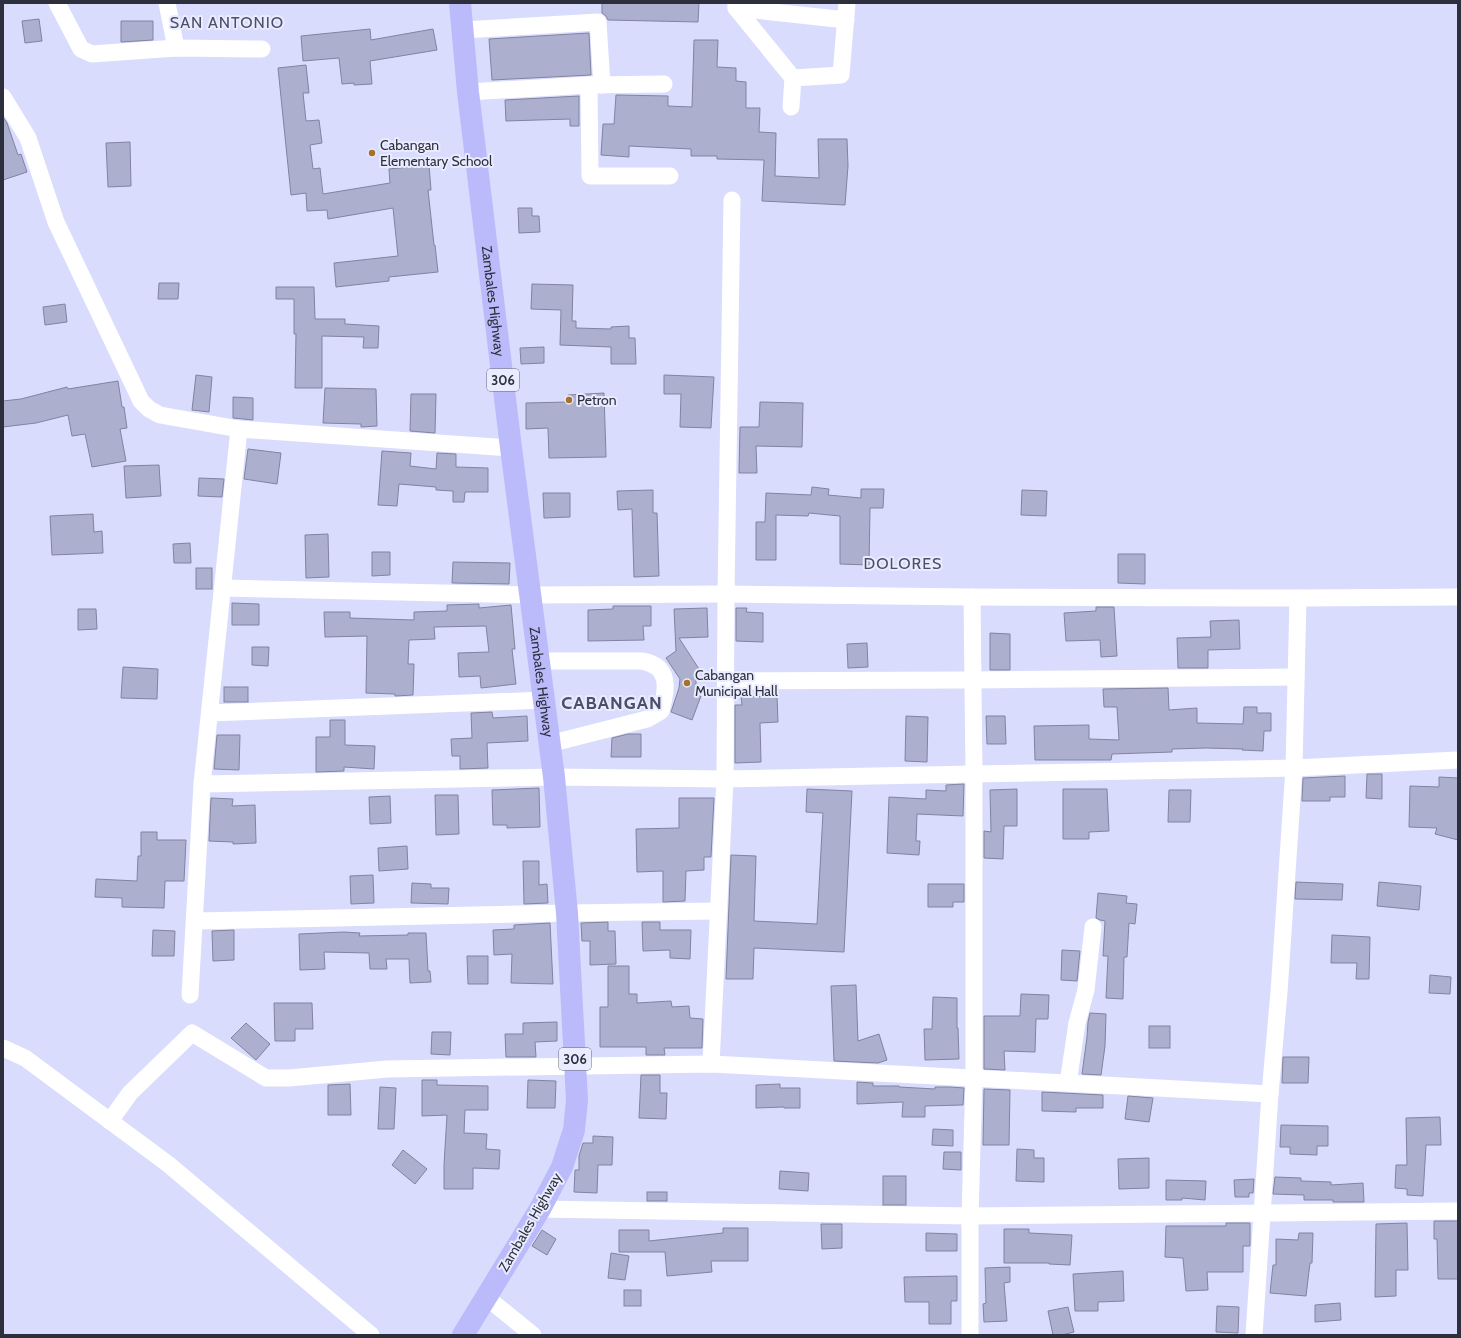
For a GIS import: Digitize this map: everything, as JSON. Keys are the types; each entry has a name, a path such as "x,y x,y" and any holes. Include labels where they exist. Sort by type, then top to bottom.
{"main road":[{"name":"Zambales Highway","path":"460,3 468,92 511,448 554,777 567,913 577,1100 574,1130 562,1167 540,1209 463,1335"}],"street":[{"path":"57,3 81,49 92,54 176,48 262,49"},
{"path":"167,3 176,48"},
{"path":"736,5 847,11 841,75 793,78"},
{"path":"736,5 793,78 790,107"},
{"path":"463,30 598,22 596,85 590,176 670,176"},
{"path":"468,92 596,85 664,84"},
{"path":"3,97 28,138 56,222 142,401 149,409 160,415 239,429 511,448"},
{"path":"711,1064 725,779 726,594 732,200"},
{"path":"190,995 202,784 239,429"},
{"path":"222,588 531,595 726,594 972,597 1458,597"},
{"path":"970,1335 970,1216 974,1077 974,774 972,597"},
{"path":"1254,1335 1270,1094 1280,984 1294,768 1298,598"},
{"path":"539,661 647,662 653,663 661,671 665,681 661,712 647,719 550,744"},
{"path":"726,681 1296,677"},
{"path":"210,713 544,700"},
{"path":"202,784 554,777 725,779 1294,768 1458,760"},
{"path":"195,922 718,911"},
{"path":"1068,1083 1077,1023 1086,990 1093,927"},
{"path":"110,1121 130,1093 192,1033 266,1078 289,1078 387,1070 711,1064 1270,1094"},
{"path":"3,1048 25,1058 168,1164 371,1335"},
{"path":"540,1209 970,1216 1458,1211"},
{"path":"486,1297 533,1335"}],"building":[{"path":"602,3 699,3 698,22 608,20 602,13"},
{"path":"39,19 42,41 25,43 22,21"},
{"path":"121,21 153,21 153,40 121,42"},
{"path":"370,29 371,40 433,29 437,50 370,61 372,84 342,84 339,58 303,61 301,36"},
{"path":"589,33 591,75 492,80 489,39"},
{"path":"694,40 718,40 717,67 736,68 736,81 746,82 746,108 760,108 759,132 776,133 775,176 819,178 818,139 847,139 848,166 845,205 762,201 764,160 717,159 717,156 691,156 691,149 629,146 629,157 601,155 603,124 614,124 616,95 668,96 668,106 692,107"},
{"path":"306,65 309,93 303,93 306,121 319,120 322,143 310,145 313,169 320,168 323,194 390,183 389,169 429,165 431,190 428,190 438,272 389,277 389,281 336,287 334,263 398,256 393,208 328,219 327,210 307,211 306,193 291,195 278,68"},
{"path":"579,96 579,126 570,126 570,119 506,121 505,100"},
{"path":"3,117 7,123 18,155 21,154 27,172 3,180"},
{"path":"130,142 131,186 108,187 106,143"},
{"path":"518,208 532,208 532,216 539,216 540,232 519,233"},
{"path":"159,283 179,283 178,299 158,299"},
{"path":"532,284 573,285 572,321 576,321 576,328 611,329 611,327 629,326 629,338 635,338 636,364 611,364 611,347 560,345 561,310 531,309"},
{"path":"276,287 314,287 315,319 345,319 345,324 379,326 378,348 363,348 364,337 322,336 322,388 295,388 296,334 294,334 294,299 276,299"},
{"path":"65,304 67,322 45,325 43,307"},
{"path":"544,347 544,363 521,364 520,348"},
{"path":"196,375 212,377 209,412 192,410"},
{"path":"664,375 714,377 711,428 680,427 681,394 664,394"},
{"path":"118,381 127,428 120,429 126,461 92,467 85,434 72,436 68,415 36,423 3,427 3,401 21,399 67,387 68,389"},
{"path":"325,388 376,389 377,426 361,427 361,424 323,423"},
{"path":"604,393 606,457 549,458 548,428 526,429 526,403 568,402 568,395"},
{"path":"411,394 436,394 435,433 410,431"},
{"path":"233,397 253,398 253,420 233,418"},
{"path":"760,402 803,403 802,447 756,446 757,473 739,473 740,427 759,427"},
{"path":"248,449 281,453 277,484 244,479"},
{"path":"382,451 411,453 410,466 436,469 437,453 456,454 456,467 488,468 488,492 465,492 464,502 453,502 453,491 436,490 436,487 399,484 397,506 378,505"},
{"path":"159,465 161,496 126,498 124,466"},
{"path":"199,478 224,479 222,497 198,496"},
{"path":"812,487 829,489 828,495 861,498 861,489 884,489 883,508 870,508 869,565 840,564 840,516 809,513 808,516 776,515 776,560 756,560 756,522 765,522 766,493 811,495"},
{"path":"653,490 653,513 657,513 659,576 634,577 632,509 618,510 617,491"},
{"path":"1022,490 1047,491 1046,516 1021,515"},
{"path":"543,493 570,493 570,517 544,518"},
{"path":"93,514 94,532 102,531 103,553 52,555 50,516"},
{"path":"328,534 329,577 306,578 305,535"},
{"path":"190,543 191,563 174,563 173,544"},
{"path":"372,552 390,552 390,575 372,576"},
{"path":"1118,554 1145,554 1145,584 1118,583"},
{"path":"453,562 510,563 509,584 452,583"},
{"path":"196,568 212,568 212,589 196,589"},
{"path":"232,603 259,604 259,625 232,625"},
{"path":"479,604 479,608 511,605 515,649 512,649 516,684 481,688 480,676 459,677 458,653 489,652 486,626 434,627 435,639 409,640 408,664 414,664 413,695 395,696 395,694 366,693 367,636 325,637 324,612 350,612 350,618 414,620 414,612 447,611 447,605"},
{"path":"613,606 651,606 651,626 643,626 644,640 588,641 588,610 613,609"},
{"path":"1096,607 1114,607 1117,656 1101,657 1100,640 1066,641 1064,613 1096,611"},
{"path":"707,608 708,637 679,638 699,669 696,671 696,692 701,696 692,720 671,712 679,688 680,679 666,658 676,651 674,609"},
{"path":"736,608 747,608 746,612 763,613 763,642 736,641"},
{"path":"78,609 96,609 97,629 78,630"},
{"path":"1239,620 1240,649 1208,650 1208,668 1178,668 1177,638 1211,637 1210,621"},
{"path":"990,633 1010,634 1010,670 990,670"},
{"path":"867,643 868,667 848,668 847,644"},
{"path":"252,647 269,647 268,666 252,665"},
{"path":"123,667 158,669 157,699 121,698"},
{"path":"224,687 248,687 248,702 224,702"},
{"path":"1168,688 1169,710 1197,708 1197,723 1243,724 1244,707 1257,707 1257,713 1271,713 1271,731 1264,731 1263,751 1206,748 1172,749 1172,752 1112,754 1111,760 1035,760 1034,726 1089,725 1089,739 1119,740 1117,707 1104,707 1103,689"},
{"path":"777,696 778,722 760,723 761,762 735,763 735,705 742,705 741,697"},
{"path":"492,712 493,718 527,716 528,741 487,743 488,768 460,769 460,756 452,756 451,739 472,738 471,713"},
{"path":"906,716 928,717 927,762 905,761"},
{"path":"986,716 1005,716 1006,744 987,744"},
{"path":"330,720 345,720 345,745 375,746 374,769 344,767 344,771 316,772 316,737 330,737"},
{"path":"628,734 641,734 641,757 611,757 612,738"},
{"path":"217,735 240,735 239,770 214,769"},
{"path":"1367,774 1382,774 1382,799 1366,798"},
{"path":"1345,776 1345,797 1330,797 1330,801 1302,801 1303,778"},
{"path":"1439,777 1458,778 1458,840 1435,834 1437,828 1409,827 1410,786 1439,787"},
{"path":"964,784 963,816 917,814 916,841 920,841 919,855 887,853 889,797 926,799 926,790 946,791 946,785"},
{"path":"539,788 540,827 507,828 507,825 493,825 492,790"},
{"path":"807,789 852,791 844,952 754,948 753,979 726,979 731,855 756,856 754,921 817,924 823,813 806,812"},
{"path":"1017,789 1017,826 1004,826 1003,859 984,858 984,831 991,832 990,790"},
{"path":"1063,789 1107,789 1109,831 1089,832 1089,839 1063,839"},
{"path":"1169,790 1191,790 1190,822 1168,822"},
{"path":"435,795 458,795 459,834 436,835"},
{"path":"390,796 391,823 370,824 369,797"},
{"path":"211,798 233,799 232,806 255,805 256,843 233,844 233,842 209,841"},
{"path":"679,798 714,798 711,857 704,857 704,870 686,871 685,901 663,902 663,871 637,872 636,829 679,828"},
{"path":"141,832 157,832 157,840 186,840 184,881 165,881 164,908 122,907 122,898 95,897 96,879 137,881 138,856 141,856"},
{"path":"407,846 408,869 379,871 378,848"},
{"path":"523,861 539,861 539,885 547,884 548,903 524,904"},
{"path":"373,875 374,903 351,904 350,876"},
{"path":"1296,882 1343,884 1342,900 1295,899"},
{"path":"1379,882 1421,886 1419,910 1377,906"},
{"path":"412,883 431,884 431,888 449,888 448,904 411,903"},
{"path":"928,884 964,884 964,902 953,902 953,907 928,907"},
{"path":"1098,893 1127,896 1126,903 1137,904 1135,924 1129,923 1127,957 1124,957 1123,999 1106,998 1108,956 1103,956 1105,921 1096,918"},
{"path":"608,922 608,931 615,931 616,964 590,965 590,941 582,941 581,923"},
{"path":"642,922 660,922 660,930 691,930 690,959 670,958 670,950 643,951"},
{"path":"550,923 553,984 511,983 512,954 494,955 493,930 514,929 514,925"},
{"path":"153,930 175,931 174,956 152,956"},
{"path":"234,930 234,960 213,961 212,931"},
{"path":"344,932 360,933 359,936 426,933 428,971 430,971 431,982 410,983 409,959 386,959 387,969 370,969 369,953 324,952 325,969 300,970 299,934"},
{"path":"1332,935 1370,937 1369,979 1356,979 1357,963 1331,963"},
{"path":"1062,950 1080,951 1077,981 1061,980"},
{"path":"467,956 488,956 488,984 468,984"},
{"path":"608,966 629,966 629,994 637,994 637,1003 671,1001 672,1007 689,1006 690,1018 703,1019 702,1048 664,1048 665,1055 646,1055 646,1047 600,1047 600,1007 608,1007"},
{"path":"1430,975 1451,977 1450,994 1429,993"},
{"path":"856,985 858,1041 879,1034 887,1060 878,1063 834,1061 831,986"},
{"path":"1021,994 1049,995 1048,1019 1036,1019 1035,1052 1004,1051 1005,1070 984,1069 984,1016 1020,1016"},
{"path":"933,997 957,998 959,1059 925,1060 924,1029 932,1029"},
{"path":"274,1003 312,1003 313,1029 295,1029 295,1041 275,1041"},
{"path":"1090,1013 1106,1014 1105,1046 1101,1075 1082,1074"},
{"path":"557,1022 557,1041 535,1042 536,1057 506,1057 505,1034 523,1034 523,1023"},
{"path":"246,1023 270,1044 256,1060 231,1038"},
{"path":"1149,1026 1170,1026 1170,1048 1149,1048"},
{"path":"432,1032 451,1032 450,1055 431,1054"},
{"path":"1283,1057 1309,1057 1308,1083 1282,1083"},
{"path":"641,1075 660,1075 660,1093 667,1093 666,1119 639,1118"},
{"path":"422,1080 437,1080 437,1085 488,1086 488,1110 465,1110 464,1133 487,1134 486,1149 500,1150 499,1169 473,1168 473,1189 444,1189 447,1115 422,1116"},
{"path":"528,1080 556,1081 555,1108 527,1108"},
{"path":"857,1082 873,1083 873,1086 899,1086 935,1089 935,1087 964,1088 963,1105 925,1106 925,1117 902,1117 903,1102 857,1104"},
{"path":"350,1084 351,1115 328,1115 328,1085"},
{"path":"780,1084 780,1088 800,1088 800,1108 756,1108 756,1085"},
{"path":"380,1087 396,1088 394,1129 378,1129"},
{"path":"984,1089 1010,1090 1009,1145 983,1145"},
{"path":"1042,1092 1103,1095 1103,1108 1076,1108 1076,1112 1042,1111"},
{"path":"1128,1096 1153,1098 1149,1122 1125,1119"},
{"path":"1440,1117 1441,1145 1426,1145 1423,1196 1407,1195 1407,1189 1395,1188 1396,1165 1407,1165 1406,1118"},
{"path":"1281,1125 1328,1126 1328,1146 1317,1146 1317,1155 1290,1154 1290,1147 1280,1147"},
{"path":"933,1129 953,1130 953,1146 932,1145"},
{"path":"593,1136 613,1137 612,1165 598,1165 597,1193 574,1192 575,1170 579,1170 579,1156 583,1143 593,1143"},
{"path":"1017,1149 1034,1150 1034,1158 1044,1158 1044,1182 1016,1181"},
{"path":"403,1150 427,1169 415,1184 392,1165"},
{"path":"944,1152 961,1152 961,1170 943,1169"},
{"path":"1149,1158 1149,1188 1119,1189 1118,1159"},
{"path":"780,1171 809,1173 808,1191 779,1189"},
{"path":"883,1176 906,1176 906,1205 883,1205"},
{"path":"1275,1177 1301,1178 1301,1181 1331,1182 1331,1185 1363,1183 1364,1202 1304,1200 1304,1195 1273,1194"},
{"path":"1254,1179 1253,1193 1249,1193 1249,1197 1235,1197 1234,1180"},
{"path":"1166,1180 1206,1181 1205,1200 1182,1198 1182,1200 1166,1200"},
{"path":"647,1192 667,1192 667,1201 647,1201"},
{"path":"1434,1221 1458,1221 1458,1279 1438,1279 1437,1239 1434,1239"},
{"path":"1226,1223 1250,1223 1250,1246 1243,1246 1243,1272 1207,1272 1208,1290 1186,1291 1183,1258 1165,1257 1166,1226 1226,1226"},
{"path":"1407,1223 1408,1270 1396,1270 1396,1296 1375,1297 1376,1224"},
{"path":"821,1224 842,1224 842,1248 822,1249"},
{"path":"723,1228 748,1228 748,1261 711,1261 712,1272 667,1276 665,1252 619,1252 619,1230 649,1230 649,1241 723,1233"},
{"path":"1004,1229 1029,1229 1029,1233 1072,1235 1070,1265 1049,1263 1004,1263"},
{"path":"542,1230 556,1239 547,1255 532,1246"},
{"path":"926,1233 957,1234 957,1251 926,1251"},
{"path":"1299,1233 1313,1233 1312,1263 1310,1263 1306,1296 1270,1293 1273,1265 1276,1265 1276,1239 1298,1240"},
{"path":"611,1253 629,1256 625,1280 608,1278"},
{"path":"1010,1267 1010,1282 1004,1283 1007,1321 984,1322 983,1304 986,1303 985,1268"},
{"path":"1123,1271 1124,1301 1098,1302 1098,1311 1075,1311 1073,1274"},
{"path":"957,1276 957,1301 951,1301 951,1324 929,1324 929,1302 905,1302 904,1277"},
{"path":"624,1290 641,1290 641,1306 624,1306"},
{"path":"1340,1303 1341,1320 1315,1322 1315,1305"},
{"path":"1217,1306 1239,1307 1238,1333 1216,1332"},
{"path":"1068,1307 1074,1332 1062,1335 1053,1335 1048,1311"}],"place":[{"name":"Cabangan Elementary School","path":"372,153"},
{"name":"Petron","path":"569,400"},
{"name":"Cabangan Municipal Hall","path":"687,683"}],"district":[{"name":"SAN ANTONIO","path":"227,22"},
{"name":"DOLORES","path":"903,563"},
{"name":"CABANGAN","path":"612,703"}]}
